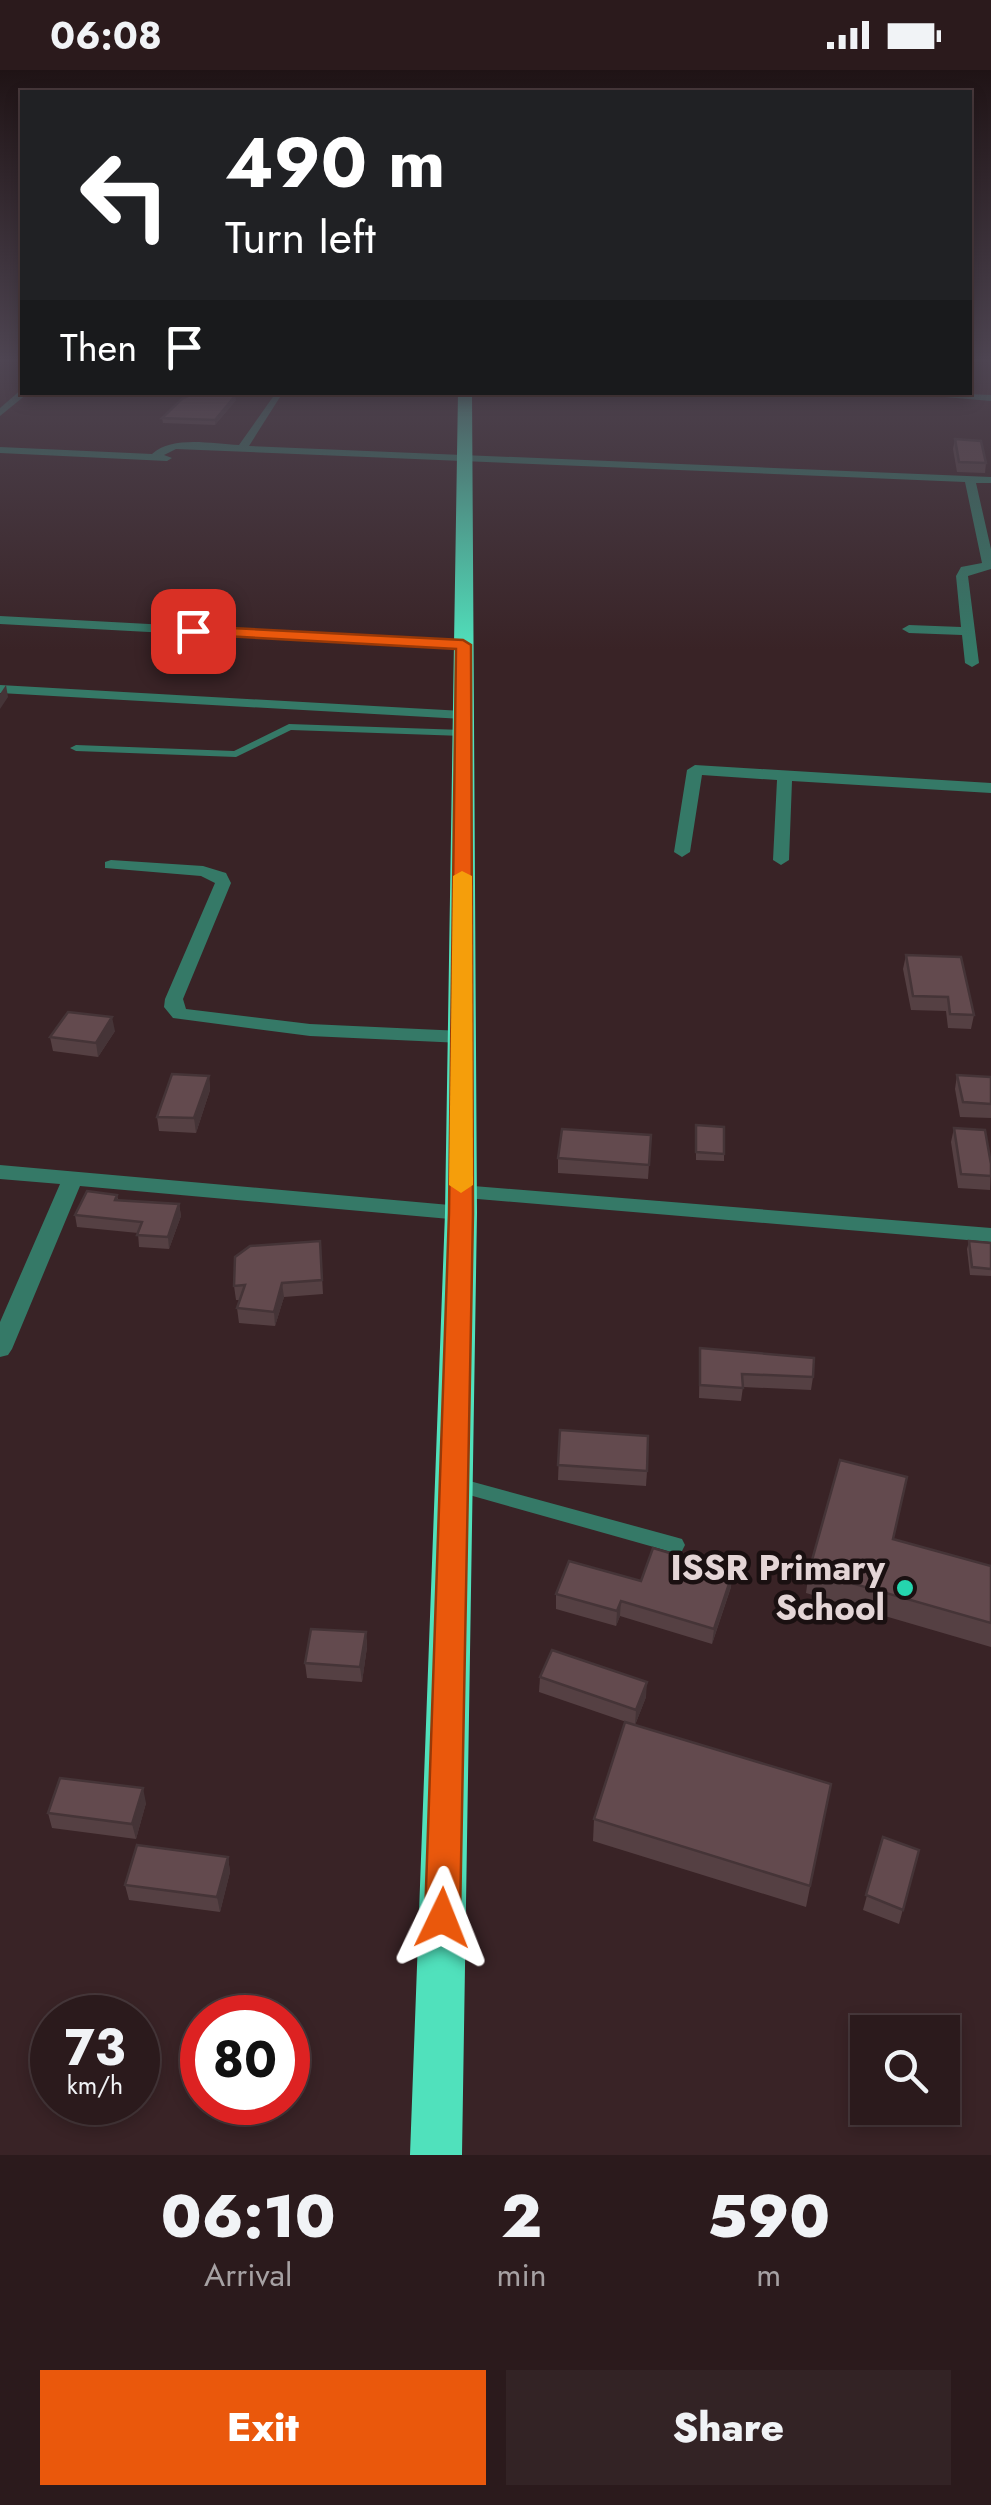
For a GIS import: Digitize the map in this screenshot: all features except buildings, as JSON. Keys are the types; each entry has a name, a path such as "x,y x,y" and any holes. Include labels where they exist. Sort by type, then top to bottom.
{"highway":[{"path":"436,2155 461,1202 464,455"}],"street":[{"path":"102,455 991,480"},
{"path":"305,455 464,466"},
{"path":"970,480 988,563 986,567 965,570 962,576 972,663"},
{"path":"0,620 463,645"},
{"path":"909,629 968,632"},
{"path":"0,690 463,724"},
{"path":"682,852 695,770 991,788"},
{"path":"781,860 785,776"},
{"path":"110,865 203,871 223,882 174,999 173,1007 180,1014 310,1030 462,1038"},
{"path":"0,1172 991,1236"},
{"path":"0,1349 74,1178"}],"lane":[{"path":"76,748 236,754 289,727 463,724"},
{"path":"455,1484 675,1545"}],"slow traffic":[{"path":"461,1185 462,876"}],"place":[{"name":"ISSR Primary School","path":"905,1588"}],"route":[{"path":"193,631 463,645 461,1213 442,1918"}]}
